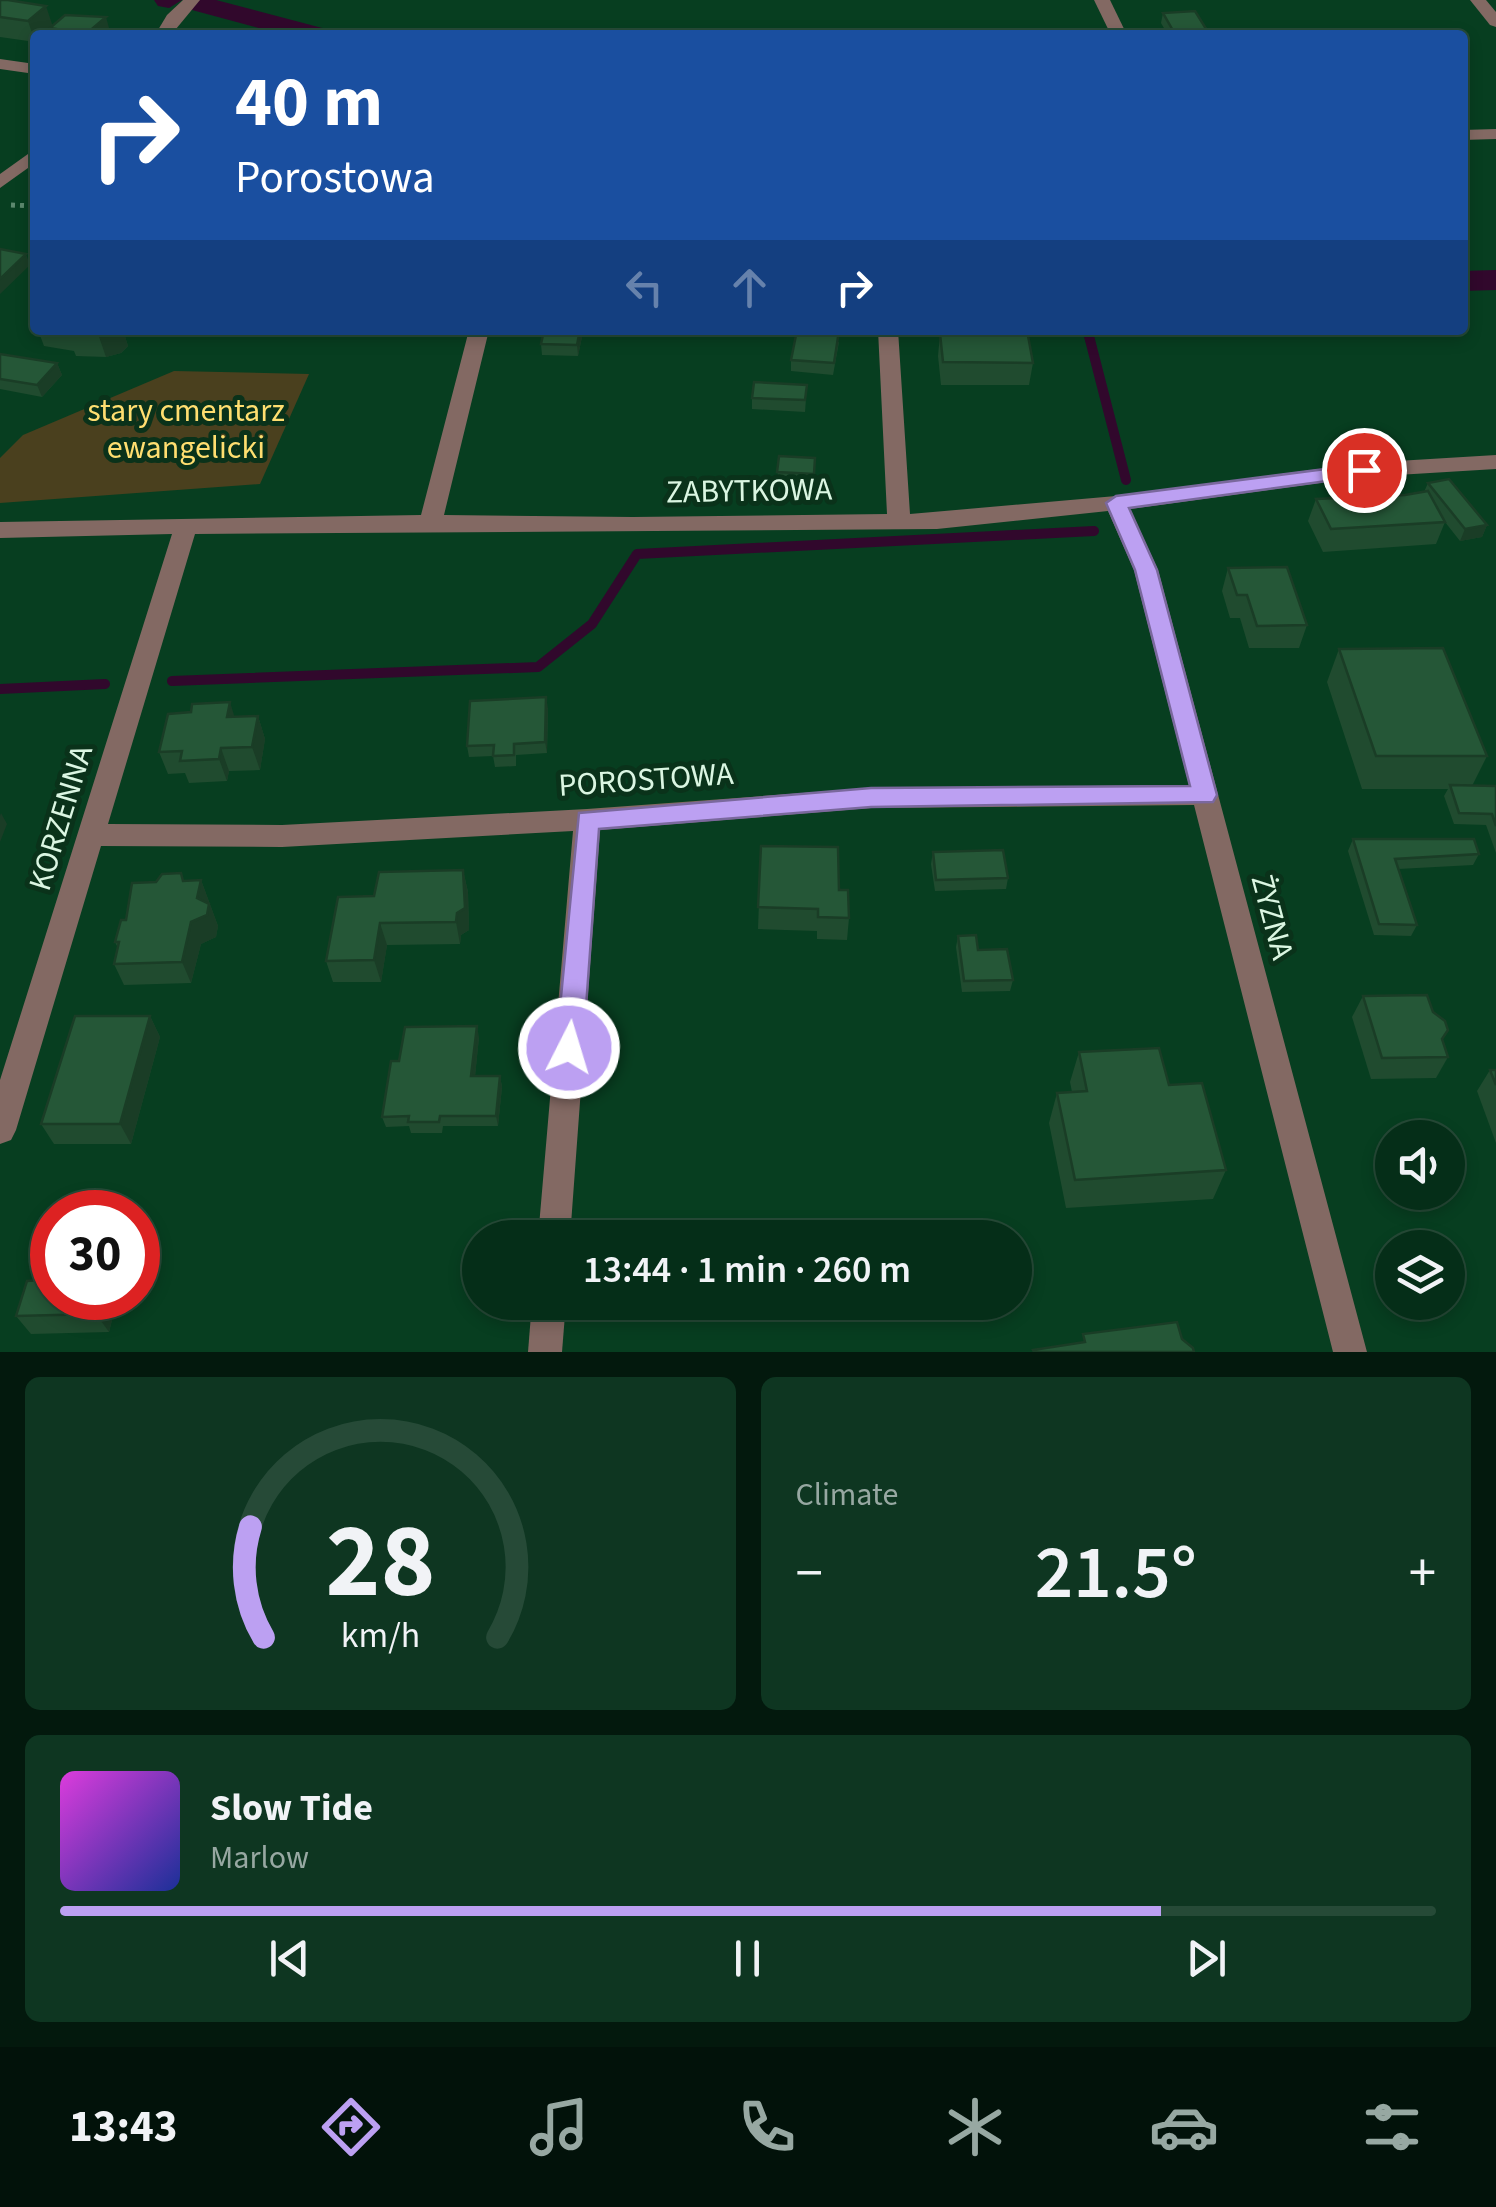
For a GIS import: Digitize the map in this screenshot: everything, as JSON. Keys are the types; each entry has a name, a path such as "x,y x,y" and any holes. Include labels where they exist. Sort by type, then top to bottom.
{"street":[{"path":"165,30 192,0"},
{"path":"1102,0 1117,30"},
{"path":"1478,0 1496,22"},
{"path":"0,64 30,68"},
{"path":"1468,135 1496,134"},
{"path":"0,183 30,158"},
{"path":"431,522 478,335"},
{"path":"888,335 899,521"},
{"name":"ZABYTKOWA","path":"0,530 431,522 633,525 938,521 1116,503 1364,470 1496,462"},
{"name":"ŻYZNA","path":"1116,503 1146,570 1350,1352"},
{"name":"KORZENNA","path":"0,1130 186,526"},
{"name":"POROSTOWA","path":"92,835 282,836 588,820 871,798 1204,795"},
{"path":"555,1220 588,820"},
{"path":"545,1352 548,1320"}],"path":[{"path":"0,204 30,206"}],"green space":[{"name":"stary cmentarz ewangelicki","path":"174,371 309,374 260,484 0,503 0,458 23,435"}],"building":[{"path":"0,0 46,6 28,21 0,17"},
{"path":"1195,11 1207,30 1173,30 1163,13"},
{"path":"65,15 106,17 91,30 50,28"},
{"path":"0,249 26,254 0,279"},
{"path":"543,335 579,335 577,345 541,344"},
{"path":"796,335 838,335 834,363 791,360"},
{"path":"940,335 1028,335 1033,363 943,362"},
{"path":"0,354 57,363 37,385 0,379"},
{"path":"754,382 807,385 805,400 752,398"},
{"path":"779,456 815,458 814,474 777,472"},
{"path":"1449,479 1487,525 1465,529 1428,483"},
{"path":"1428,491 1445,522 1331,529 1316,499 1405,495"},
{"path":"1287,567 1307,625 1257,626 1247,595 1237,595 1228,568"},
{"path":"1443,648 1487,756 1376,756 1339,649"},
{"path":"546,697 545,742 514,744 514,755 493,756 494,745 467,746 470,701"},
{"path":"230,702 227,717 258,716 252,747 221,748 219,759 180,761 182,751 159,752 168,714 191,712 192,704"},
{"path":"1450,785 1496,786 1496,826 1492,814 1459,813"},
{"path":"1353,839 1474,839 1479,854 1395,859 1417,925 1379,924"},
{"path":"761,846 838,847 839,890 848,890 849,918 818,917 818,909 758,907"},
{"path":"1003,850 1008,878 936,880 933,852"},
{"path":"463,870 465,908 457,913 456,922 380,923 374,960 326,961 338,897 374,896 379,872"},
{"path":"181,873 183,881 201,880 197,898 209,904 207,915 191,922 182,962 114,964 119,942 115,942 121,920 126,920 132,883 156,882 162,874"},
{"path":"976,935 978,950 1007,949 1013,980 964,981 958,936"},
{"path":"1427,995 1433,1012 1445,1021 1448,1030 1442,1039 1448,1057 1382,1058 1363,996"},
{"path":"75,1016 150,1016 120,1124 41,1124"},
{"path":"477,1026 471,1076 500,1076 496,1116 440,1116 439,1122 408,1122 409,1116 382,1117 391,1061 399,1061 405,1027"},
{"path":"1159,1048 1169,1085 1202,1083 1226,1170 1075,1180 1057,1093 1087,1091 1079,1052"},
{"path":"30,1281 30,1316 16,1316"},
{"path":"1177,1322 1182,1339 1194,1352 1033,1350 1085,1342 1083,1334"}],"waterway":[{"path":"201,4 297,30"},
{"path":"1468,281 1496,280"},
{"path":"1088,335 1089,339"},
{"path":"1089,336 1126,480"},
{"path":"172,681 538,667 592,624 637,554 1094,531"},
{"path":"0,689 105,684"}],"route":[{"path":"569,1048 588,820 871,798 1204,795 1146,570 1116,503 1364,470"}]}
